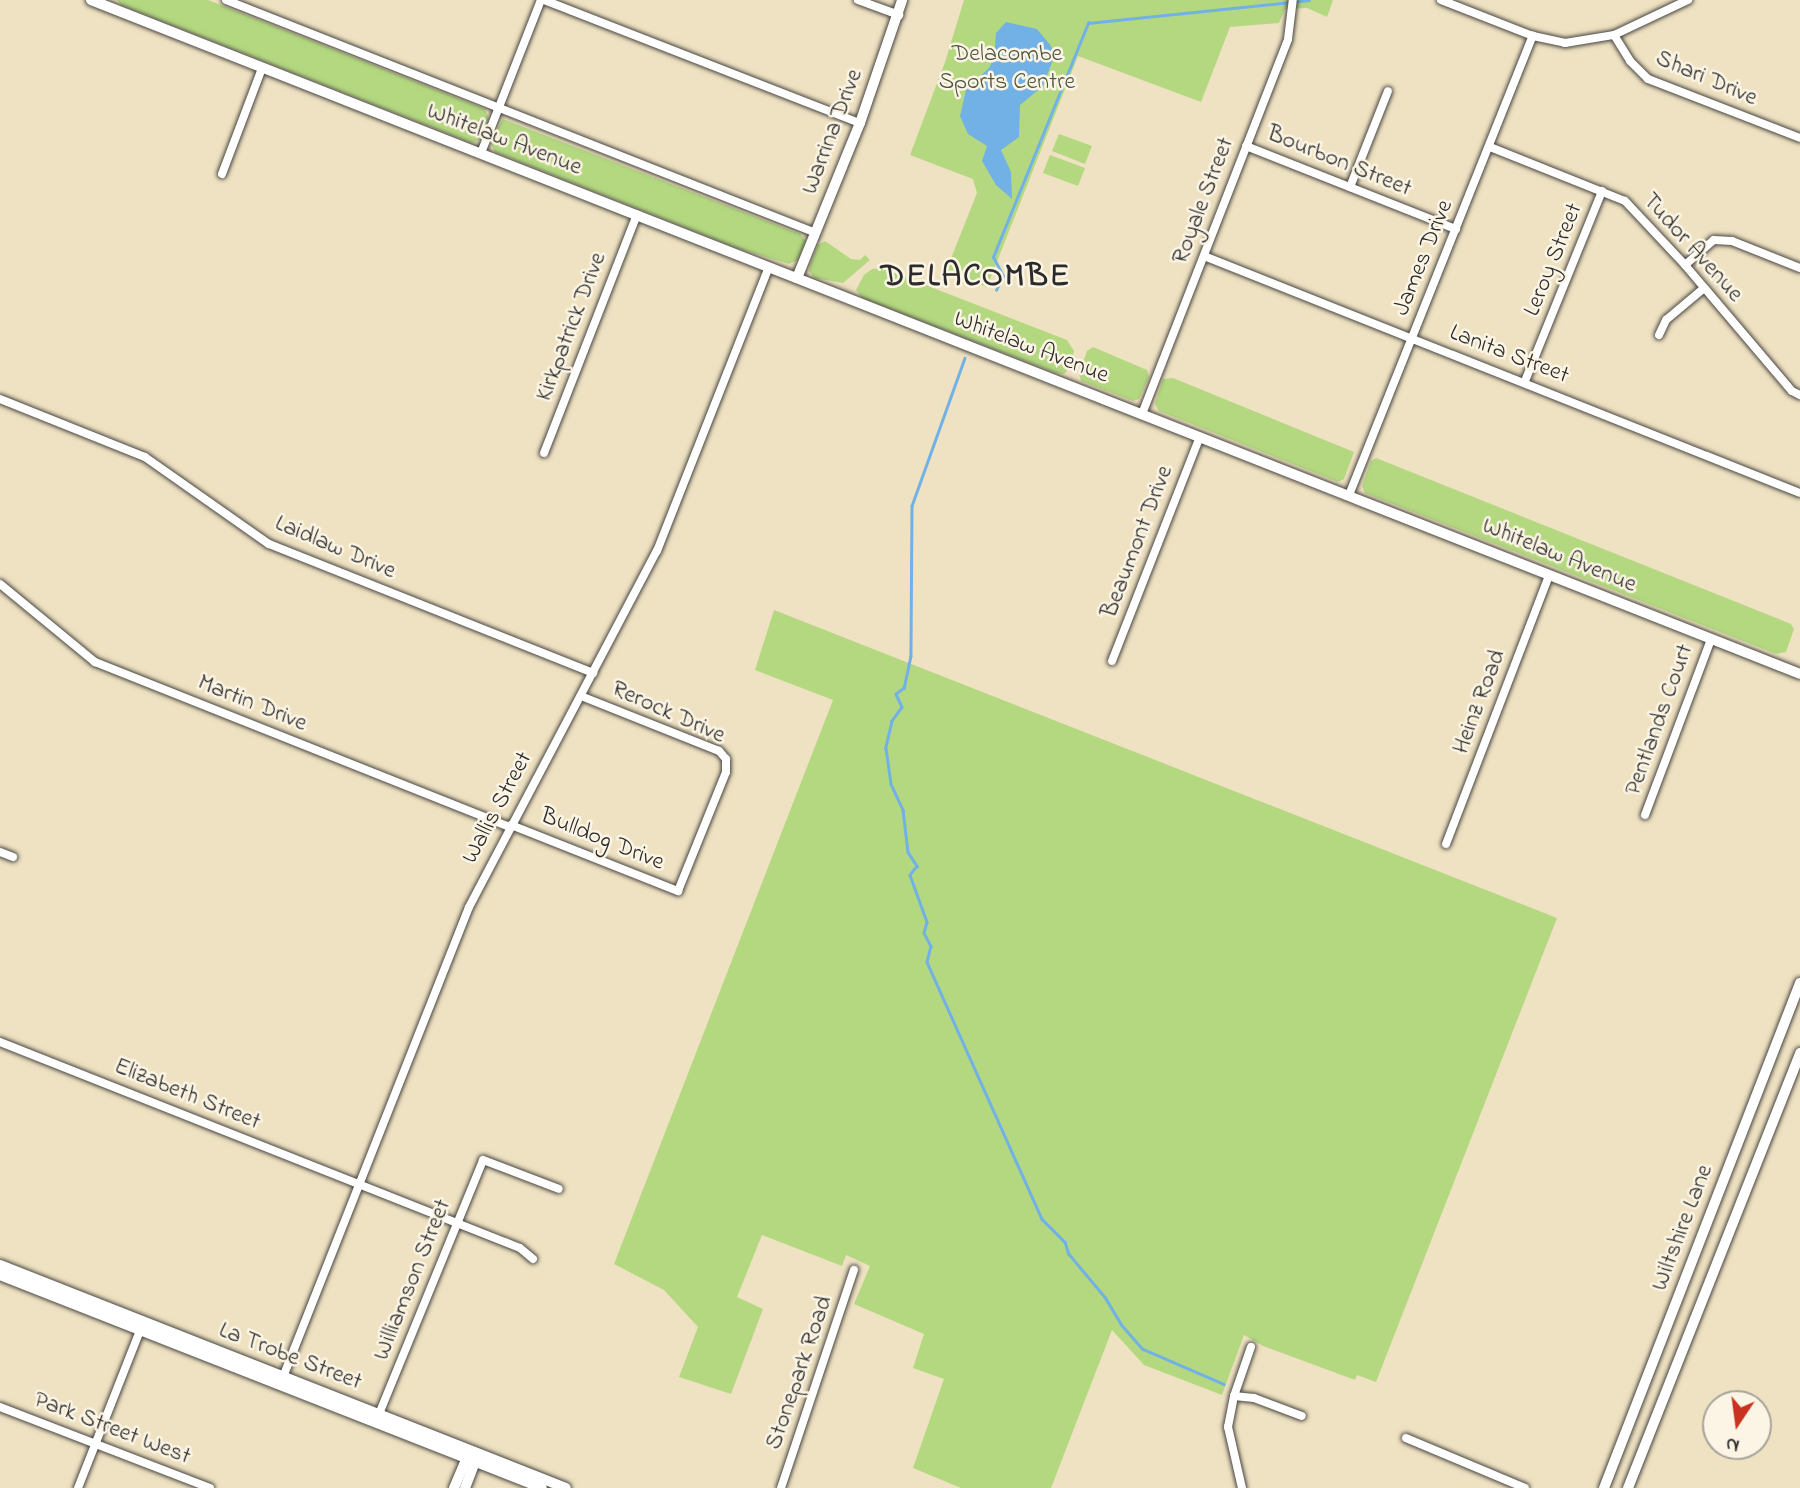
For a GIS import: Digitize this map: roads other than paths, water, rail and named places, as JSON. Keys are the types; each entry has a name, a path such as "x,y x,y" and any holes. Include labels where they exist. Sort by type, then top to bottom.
{"street":[{"name":"Whitelaw Avenue","path":"94,0 1800,674"},
{"name":"Whitelaw Avenue","path":"226,0 816,233"},
{"path":"481,153 542,0 860,123"},
{"path":"859,0 899,15"},
{"name":"Warrina Drive","path":"797,278 860,123 902,0"},
{"name":"Royale Street","path":"1142,414 1288,39 1293,0"},
{"path":"1441,0 1533,36 1578,43 1614,35 1688,0"},
{"name":"Shari Drive","path":"1614,35 1630,61 1648,79 1800,138"},
{"name":"James Drive","path":"1349,495 1533,36"},
{"path":"222,174 262,68"},
{"path":"1350,187 1388,91"},
{"name":"Bourbon Street","path":"1246,146 1456,229"},
{"name":"Tudor Avenue","path":"1490,147 1625,201 1685,265 1792,391 1800,395"},
{"name":"Leroy Street","path":"1525,381 1602,191"},
{"name":"Kirkpatrick Drive","path":"544,453 637,215"},
{"path":"1685,265 1714,240 1732,241 1800,268"},
{"name":"Lanita Street","path":"1204,256 1525,381 1800,493"},
{"name":"Wallis Street","path":"281,1382 469,907 657,551 769,267"},
{"path":"1659,335 1667,320 1703,289"},
{"name":"Laidlaw Drive","path":"0,399 145,457 269,544 593,673"},
{"name":"Beaumont Drive","path":"1112,661 1200,437"},
{"name":"Heinz Road","path":"1446,844 1549,575"},
{"name":"Martin Drive","path":"0,584 95,662 510,826"},
{"name":"Pentlands Court","path":"1646,815 1711,639"},
{"name":"Rerock Drive","path":"581,696 719,751 726,759 726,772 678,891"},
{"name":"Bulldog Drive","path":"510,826 678,891"},
{"path":"0,852 13,857"},
{"name":"Wiltshire Lane","path":"1604,1488 1798,995 1800,983"},
{"name":"Elizabeth Street","path":"0,1042 520,1248 533,1259"},
{"name":"Wiltshire Lane","path":"1628,1488 1800,1052"},
{"name":"Williamson Street","path":"377,1419 483,1160 559,1189"},
{"name":"La Trobe Street","path":"0,1265 281,1382 472,1456 566,1488"},
{"name":"Stonepark Road","path":"781,1488 854,1270"},
{"name":"La Trobe Street","path":"0,1275 142,1326"},
{"path":"78,1488 142,1326"},
{"path":"1242,1488 1228,1427 1234,1395 1251,1348"},
{"path":"1234,1395 1254,1398 1302,1416"},
{"name":"Park Street West","path":"0,1406 210,1488"},
{"path":"1406,1438 1525,1488"},
{"path":"454,1488 472,1456"},
{"path":"465,1488 472,1456"},
{"name":"La Trobe Street","path":"472,1456 542,1488"}],"water":[{"path":"1006,22 1037,29 1051,46 1054,57 1043,86 1020,105 1019,137 1001,150 1011,172 1012,199 996,185 982,161 987,146 968,134 960,116 966,90 989,68 994,58 996,33"}],"waterway":[{"path":"996,290 1003,276 993,257 1088,23 1309,0"},
{"path":"965,358 912,506 911,656 904,688 896,694 902,707 892,721 886,748 891,784 903,810 908,852 917,866 910,875 927,922 924,933 931,946 927,962 1042,1219 1065,1242 1069,1254 1143,1349 1224,1384"}],"district":[{"name":"DELACOMBE","path":"976,278"}],"park label":[{"name":"Delacombe Sports Centre","path":"1007,69"}]}
